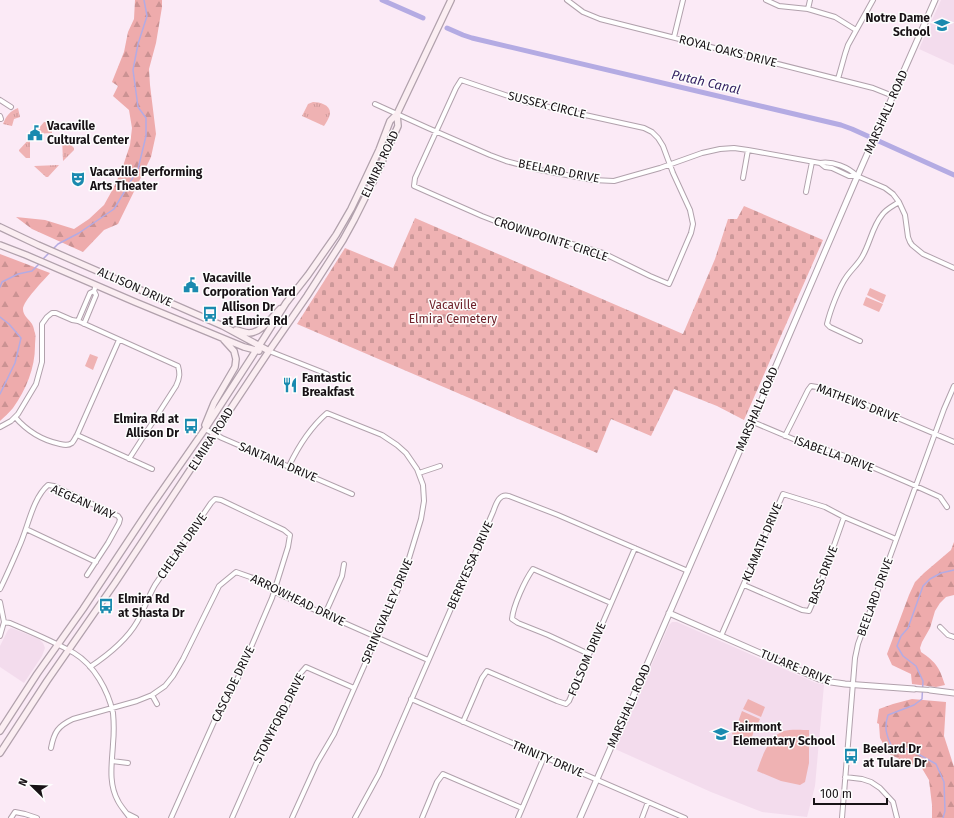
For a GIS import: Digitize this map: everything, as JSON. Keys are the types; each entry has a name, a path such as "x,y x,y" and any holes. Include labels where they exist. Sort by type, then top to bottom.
{"main road":[{"name":"ELMIRA ROAD","path":"0,731 57,644 83,609 203,431 286,303 336,235 351,209 379,150 390,122 397,114 451,0"},
{"name":"ELMIRA ROAD","path":"0,753 343,240 398,126 397,114"},
{"name":"ALLISON DRIVE","path":"0,227 223,326 258,348"},
{"name":"ALLISON DRIVE","path":"0,245 46,263 223,339 244,347 258,348 269,351"},
{"path":"223,326 243,332 254,333 259,331 286,303"},
{"path":"203,431 214,403 235,367 236,359 234,351 223,339"}],"street":[{"name":"ROYAL OAKS DRIVE","path":"567,0 583,12 600,19 838,78 873,88 893,96"},
{"path":"674,37 683,0"},
{"path":"766,0 779,6 808,9 835,17 856,30"},
{"path":"808,9 810,0"},
{"path":"838,78 845,54 856,30 873,0"},
{"name":"MARSHALL ROAD","path":"580,818 753,422 857,176 935,0"},
{"name":"SUSSEX CIRCLE","path":"436,132 461,80 526,102 644,128 652,132 658,138 670,164"},
{"path":"0,100 11,107"},
{"name":"BEELARD DRIVE","path":"375,104 436,132 506,161 540,170 594,180 614,181 645,173 702,153 734,148 820,164 849,176 857,176 885,188 893,194 899,202 905,215 908,237 912,246 919,252 954,268"},
{"name":"CROWNPOINTE CIRCLE","path":"436,132 415,178 414,186 500,223 602,253 669,284 691,233 693,224 690,210 670,164"},
{"path":"743,178 748,150"},
{"path":"806,192 812,162"},
{"path":"860,341 826,324 842,284 863,256 879,219 883,213 899,202"},
{"path":"84,324 96,295 94,291 96,285"},
{"path":"78,321 90,293 94,291"},
{"path":"0,427 11,421 18,414 36,384 42,362 42,324 52,313 56,313 78,321 178,366 180,372 179,380 176,386 129,459"},
{"path":"15,417 29,431 39,437 52,442 67,445 73,443 119,340"},
{"name":"ALLISON DRIVE","path":"269,351 327,374"},
{"name":"MATHEWS DRIVE","path":"785,436 811,386 860,402 935,434"},
{"name":"BEELARD DRIVE","path":"842,818 852,685 858,644 954,386"},
{"name":"SPRINGVALLEY DRIVE","path":"289,466 303,442 320,420 328,413 385,437 406,453 419,473 424,501 421,519 403,578 334,734 317,763 292,818"},
{"name":"ISABELLA DRIVE","path":"753,422 798,441 851,458 916,486 940,497 947,507"},
{"name":"SANTANA DRIVE","path":"203,431 214,434 352,494"},
{"path":"935,434 954,442"},
{"path":"77,435 152,469"},
{"path":"419,473 440,466"},
{"name":"AEGEAN WAY","path":"0,589 20,546 37,500 48,485 54,486 111,512 120,519 108,543 87,576"},
{"name":"BERRYESSA DRIVE","path":"355,818 379,774 493,512 502,495 506,494 558,515 688,571"},
{"name":"KLAMATH DRIVE","path":"721,636 783,494 825,507 844,517 896,539"},
{"name":"CHELAN DRIVE","path":"90,667 119,645 137,623 155,585 215,499 221,500 284,530 290,535 288,547"},
{"name":"BASS DRIVE","path":"744,585 802,610 809,611 819,588 844,517"},
{"path":"26,529 96,562"},
{"name":"CASCADE DRIVE","path":"171,818 217,715 237,680 272,598 288,547"},
{"name":"FOLSOM DRIVE","path":"463,722 482,678 487,671 557,701 566,704 569,701 635,548"},
{"path":"325,614 342,576 344,564"},
{"path":"589,654 512,619 513,612 528,577 533,569 611,603"},
{"name":"ARROWHEAD DRIVE","path":"51,748 53,738 58,729 65,723 73,719 137,701 152,695 165,686 183,659 219,586 236,572 256,579 274,591 428,660"},
{"path":"0,602 4,622 0,636"},
{"name":"TULARE DRIVE","path":"669,613 819,679 852,685 954,693"},
{"path":"4,622 10,623 48,639 74,653 90,667 102,685 107,694 111,708 114,730 112,782 118,803 130,818"},
{"path":"940,627 948,635 954,637"},
{"name":"STONYFORD DRIVE","path":"232,818 270,732 286,708 302,671 306,667 354,688"},
{"path":"152,695 157,704"},
{"name":"TRINITY DRIVE","path":"411,699 685,818"},
{"path":"518,818 544,757"},
{"path":"112,761 128,763"},
{"path":"422,818 437,782 443,774 522,808"},
{"path":"845,777 862,779 871,782 880,788 892,802 897,818"},
{"path":"642,818 648,802"},
{"path":"11,818 15,812 37,818"},
{"path":"126,813 136,818"}],"shaded area":[{"name":"Notre Dame School","path":"941,0 954,0 954,65 919,49"},
{"name":"Fairmont Elementary School","path":"672,622 677,622 816,683 824,685 815,786 807,817 762,812 711,792 615,749 669,625"},
{"path":"11,628 39,639 45,648 42,656 24,683 0,667 0,646 8,630"}],"green space":[{"path":"135,0 162,0 156,43 149,69 156,134 151,157 118,224 104,230 83,252 32,229 16,217 45,220 74,229 89,219 104,205 114,187 130,145 132,128 129,110 113,96 118,86 112,82 124,52 128,32 134,19"},
{"path":"313,102 322,103 329,108 330,114 324,126 302,116 308,104"},
{"path":"18,108 20,117 14,119 12,126 3,124 9,114"},
{"path":"44,122 52,128 52,133 34,134"},
{"path":"30,138 30,158 26,158 19,150"},
{"path":"62,138 74,148 74,150 63,161"},
{"path":"59,165 48,177 46,177 34,166"},
{"name":"Vacaville Elmira Cemetery","path":"744,206 823,240 744,420 717,406 674,389 651,436 611,419 597,453 297,324 345,248 393,268 415,218 683,334 715,259 728,219 737,219"},
{"path":"0,254 50,273 24,305 24,314 33,325 35,335 35,354 29,378 22,394 13,408 0,421"},
{"path":"870,288 886,295 883,303 867,295"},
{"path":"866,297 883,304 879,312 863,305"},
{"path":"90,354 98,357 93,370 85,366"},
{"path":"954,542 954,595 946,597 940,603 935,611 930,628 920,648 921,652 931,659 937,666 945,685 936,687 912,684 911,674 892,665 887,654 915,582 951,550"},
{"path":"748,699 765,707 761,717 743,709"},
{"path":"912,699 946,702 944,736 954,767 954,818 932,818 929,780 917,760 912,765 889,754 880,738 879,724 877,723 879,709"},
{"path":"742,711 760,719 755,729 738,722"},
{"path":"737,724 754,731 750,742 732,734"},
{"path":"790,730 809,730 809,763 805,782 800,785 781,781 757,771 766,748 778,734"}],"waterway":[{"path":"52,250 58,244 79,233 114,209 138,169 146,136 146,118 138,107 133,70 138,44 147,16 144,0"},
{"name":"Putah Canal","path":"382,0 423,18"},
{"name":"Putah Canal","path":"447,28 472,38 841,125 954,175"},
{"path":"42,260 49,253"},
{"path":"0,287 2,282 18,274 32,271 40,263"},
{"path":"0,317 9,324 21,338 15,363 0,394"},
{"path":"943,818 945,811 944,782 936,764 909,749 892,747 888,739 886,723 888,715 914,705 922,699 923,681 916,666 903,656 897,646 901,636 908,628 923,586 930,579 941,573 954,570"}],"place":[{"name":"Notre Dame School","path":"942,25"},
{"name":"Vacaville Cultural Center","path":"35,133"},
{"name":"Vacaville Performing Arts Theater","path":"78,179"},
{"name":"Vacaville Corporation Yard","path":"191,285"},
{"name":"Allison Dr at Elmira Rd","path":"210,314"},
{"name":"Fantastic Breakfast","path":"290,385"},
{"name":"Elmira Rd at Allison Dr","path":"191,426"},
{"name":"Elmira Rd at Shasta Dr","path":"106,606"},
{"name":"Fairmont Elementary School","path":"721,734"},
{"name":"Beelard Dr at Tulare Dr","path":"851,756"}]}
